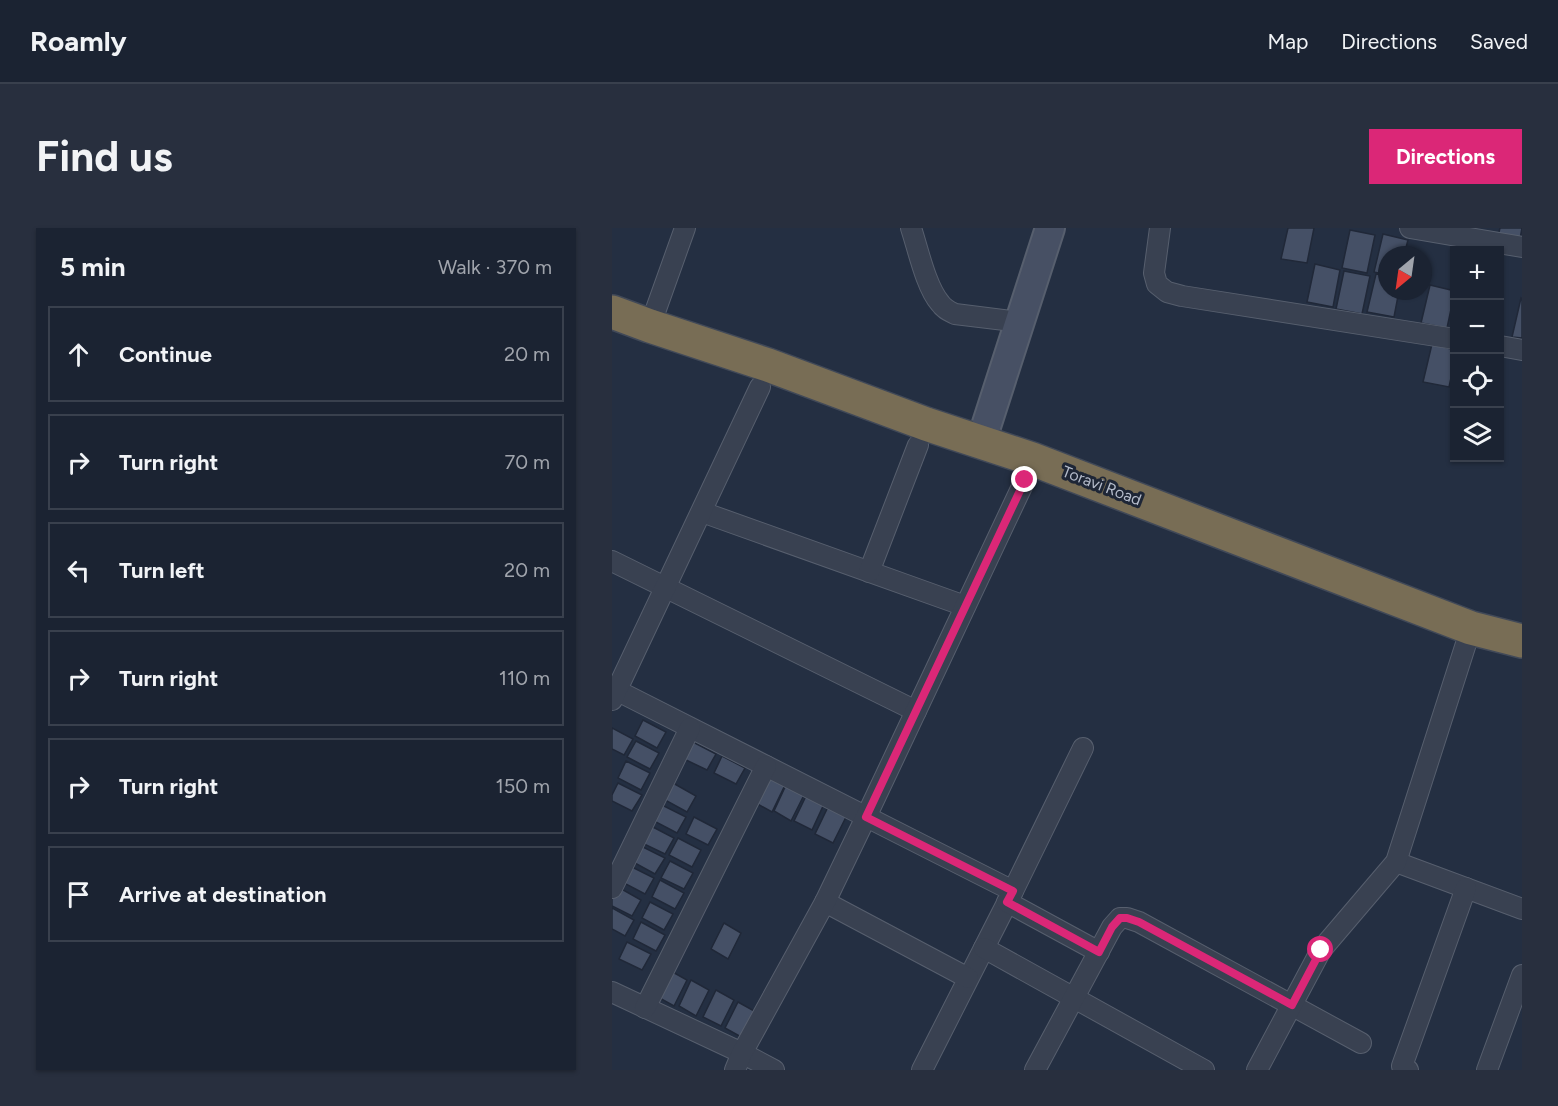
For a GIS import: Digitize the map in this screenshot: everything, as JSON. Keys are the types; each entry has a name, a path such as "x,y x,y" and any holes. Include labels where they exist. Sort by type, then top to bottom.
{"highway":[{"name":"Toravi Road","path":"612,312 768,365 926,424 1032,459 1467,638 1522,664"},
{"name":"Toravi Road","path":"612,336 1467,638 1522,641"}],"street":[{"path":"650,326 685,228"},
{"path":"911,228 929,284 945,309 955,314 1020,322"},
{"path":"981,442 1050,228"},
{"path":"1160,228 1154,273 1156,284 1167,292 1450,338"},
{"path":"1410,228 1522,247"},
{"path":"1504,347 1522,350"},
{"path":"760,387 614,693 690,728 866,817 1010,897 1099,952"},
{"path":"869,572 918,445"},
{"path":"739,1061 825,902 1025,480"},
{"path":"702,512 965,606"},
{"path":"612,561 916,711"},
{"path":"1257,1070 1321,950 1396,862 1467,638"},
{"path":"612,888 690,728"},
{"path":"922,1070 1083,748"},
{"path":"645,1008 766,766"},
{"path":"1396,862 1522,909"},
{"path":"1408,1070 1402,1066 1466,888"},
{"path":"825,902 968,978"},
{"path":"1035,1070 1112,927 1120,918 1139,922 1361,1042"},
{"path":"984,948 1204,1070"},
{"path":"1487,1070 1522,975"},
{"path":"612,992 739,1061 774,1070"}],"building":[{"path":"1288,228 1314,228 1307,263 1281,259"},
{"path":"1500,228 1522,228 1520,239 1498,236"},
{"path":"1350,230 1375,235 1367,273 1342,268"},
{"path":"1383,234 1408,240 1406,246 1380,246"},
{"path":"1378,255 1378,273 1374,272"},
{"path":"1315,264 1340,270 1333,307 1307,302"},
{"path":"1344,271 1370,276 1362,314 1336,309"},
{"path":"1376,274 1378,274 1378,300 1397,300 1394,317 1367,312"},
{"path":"1432,285 1450,290 1450,314 1447,328 1421,323 1426,300 1432,300"},
{"path":"1521,298 1522,338 1512,337"},
{"path":"1432,344 1450,349 1449,387 1423,382"},
{"path":"643,720 666,732 657,748 635,736"},
{"path":"612,728 633,739 624,755 612,749"},
{"path":"636,741 659,753 650,769 627,757"},
{"path":"693,742 716,754 707,770 684,759"},
{"path":"722,756 745,768 736,784 714,773"},
{"path":"626,761 650,773 641,790 618,778"},
{"path":"767,775 785,785 772,812 754,802"},
{"path":"618,783 642,795 632,811 612,801 612,795"},
{"path":"673,783 696,796 687,812 665,800"},
{"path":"786,785 804,795 791,821 774,811"},
{"path":"807,794 824,804 812,830 794,821"},
{"path":"662,805 686,817 677,833 654,821"},
{"path":"828,807 846,817 833,843 815,834"},
{"path":"694,817 717,829 708,845 686,834"},
{"path":"651,826 674,838 665,854 642,843"},
{"path":"678,838 701,850 692,867 669,855"},
{"path":"641,846 665,858 655,874 633,862"},
{"path":"670,861 693,873 684,889 661,878"},
{"path":"630,866 654,878 645,894 622,882"},
{"path":"660,880 684,893 675,909 652,897"},
{"path":"618,887 641,900 632,916 612,906 612,899"},
{"path":"650,902 673,914 664,930 642,918"},
{"path":"612,908 634,920 625,936 612,929"},
{"path":"641,922 665,935 656,951 633,939"},
{"path":"724,923 741,933 728,959 711,949"},
{"path":"627,942 651,954 642,970 619,959"},
{"path":"669,970 687,980 674,1006 656,996"},
{"path":"691,980 709,990 696,1016 679,1006"},
{"path":"716,990 734,1000 721,1026 703,1017"},
{"path":"738,1002 756,1012 743,1038 725,1028"}],"route":[{"path":"1025,480 866,817 1013,891 1007,902 1099,952 1112,927 1120,918 1127,918 1139,922 1292,1005 1321,950"}]}
